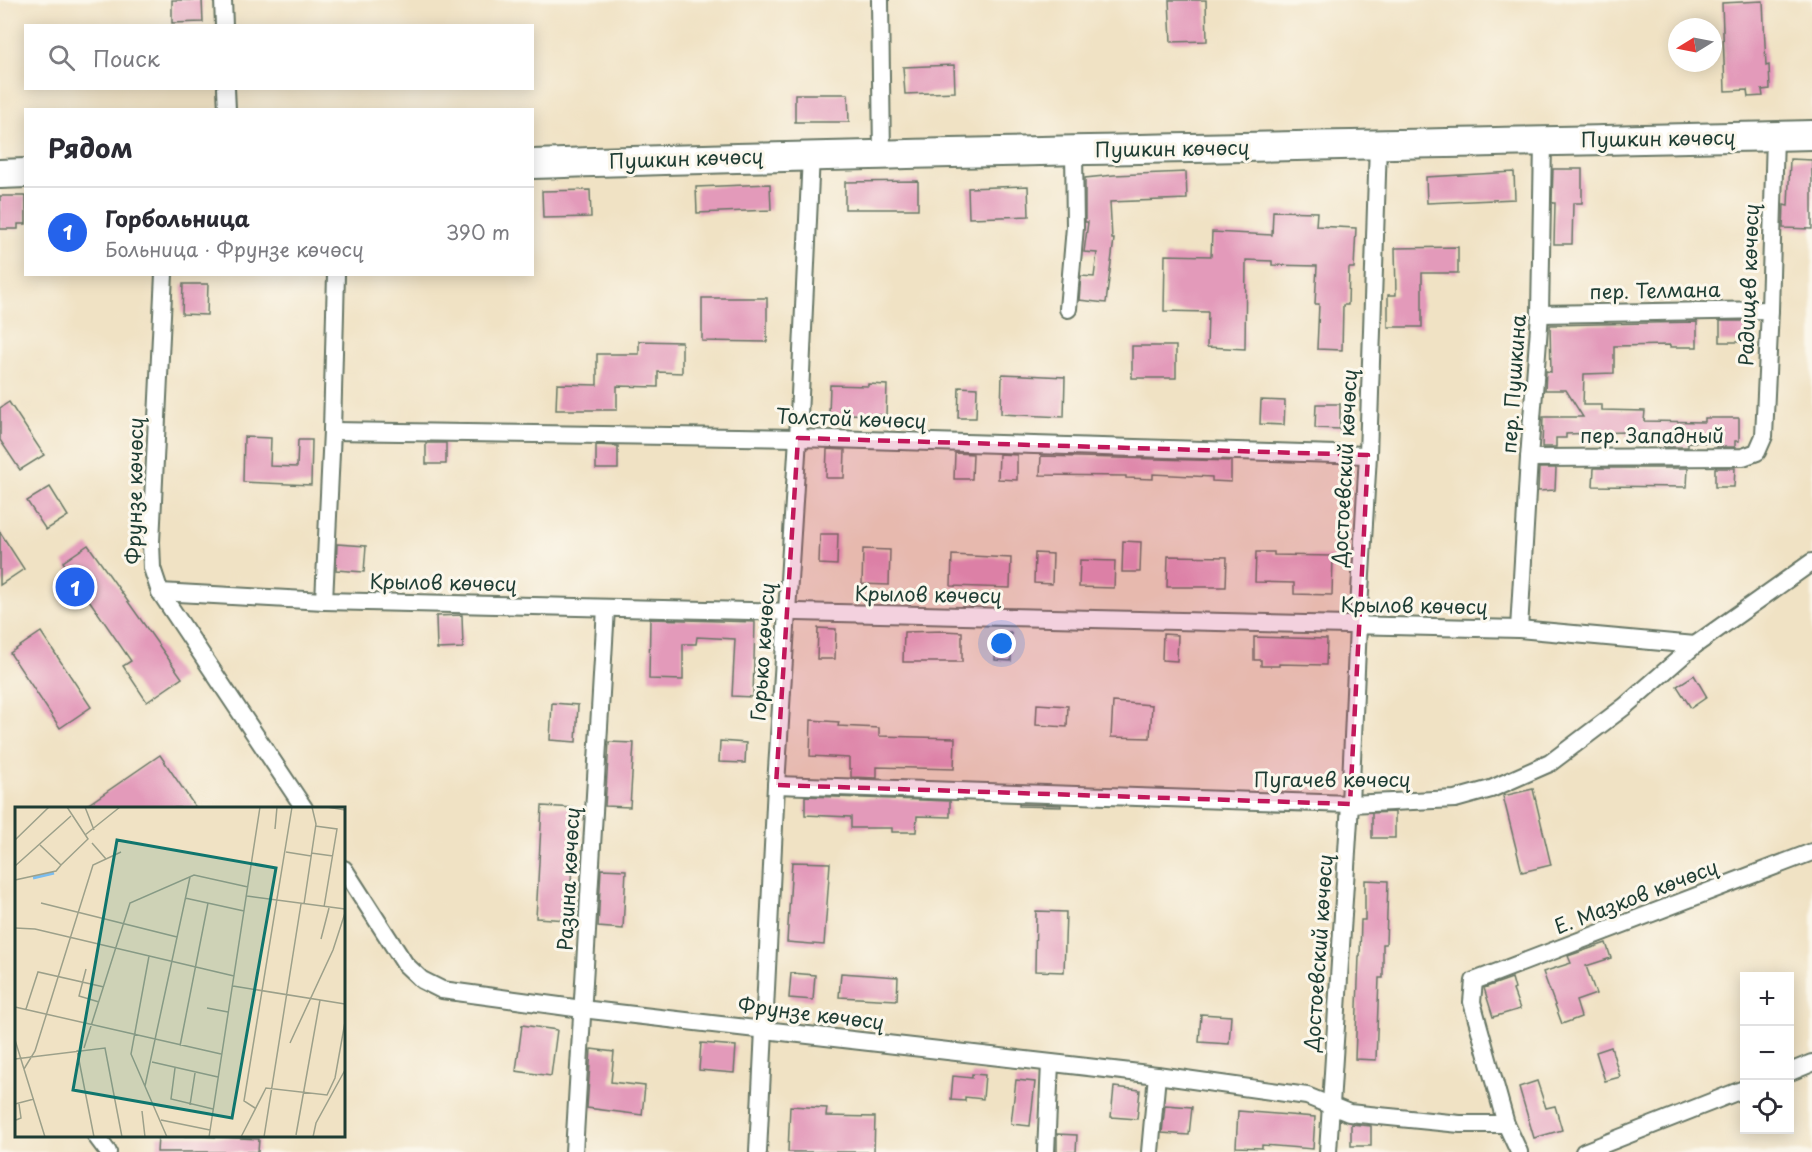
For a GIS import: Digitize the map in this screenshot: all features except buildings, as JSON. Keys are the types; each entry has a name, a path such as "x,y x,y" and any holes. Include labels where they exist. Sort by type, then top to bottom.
{"highway":[{"name":"Пушкин көчөсү","path":"534,164 812,155 1812,135"},
{"path":"0,174 24,173"}],"street":[{"path":"223,0 224,24"},
{"path":"880,0 882,155"},
{"path":"226,90 227,108"},
{"name":"Радищев көчөсү","path":"1764,436 1775,136"},
{"name":"пер. Пушкина","path":"1519,629 1540,314 1544,142"},
{"name":"Достоевский көчөсү","path":"1328,1152 1350,804 1368,455 1378,144"},
{"path":"1068,309 1076,227 1074,151"},
{"name":"Горько көчөсү","path":"758,1152 776,785 798,438 812,155"},
{"name":"Фрунзе көчөсү","path":"164,276 151,542 152,568 160,592 303,807"},
{"path":"324,601 336,276"},
{"name":"пер. Телмана","path":"1540,314 1770,310"},
{"name":"Толстой көчөсү","path":"332,431 798,438 1368,455"},
{"name":"пер. Западный","path":"1529,458 1743,457 1757,452 1764,436"},
{"name":"Пугачев көчөсү","path":"776,785 1350,804 1455,799 1491,789 1550,763 1624,707 1695,645 1812,562"},
{"name":"Крылов көчөсү","path":"160,592 324,601 1519,629 1695,645"},
{"name":"Разина көчөсү","path":"574,1152 606,608"},
{"name":"Е. Мазков көчөсү","path":"1506,1124 1472,1002 1474,981 1812,852"},
{"name":"Фрунзе көчөсү","path":"345,871 405,964 422,980 442,990 582,1009 1157,1075 1307,1096 1349,1113 1460,1124 1506,1124"},
{"path":"1047,1152 1050,1063"},
{"path":"1794,1070 1812,1063"},
{"path":"1150,1152 1157,1075"},
{"path":"1584,1152 1740,1091"},
{"path":"1506,1124 1519,1152"},
{"path":"97,1137 108,1152"}],"highlighted area":[{"path":"798,438 1368,455 1350,804 776,785"}],"place":[{"name":"Горбольница","path":"75,587"}]}
